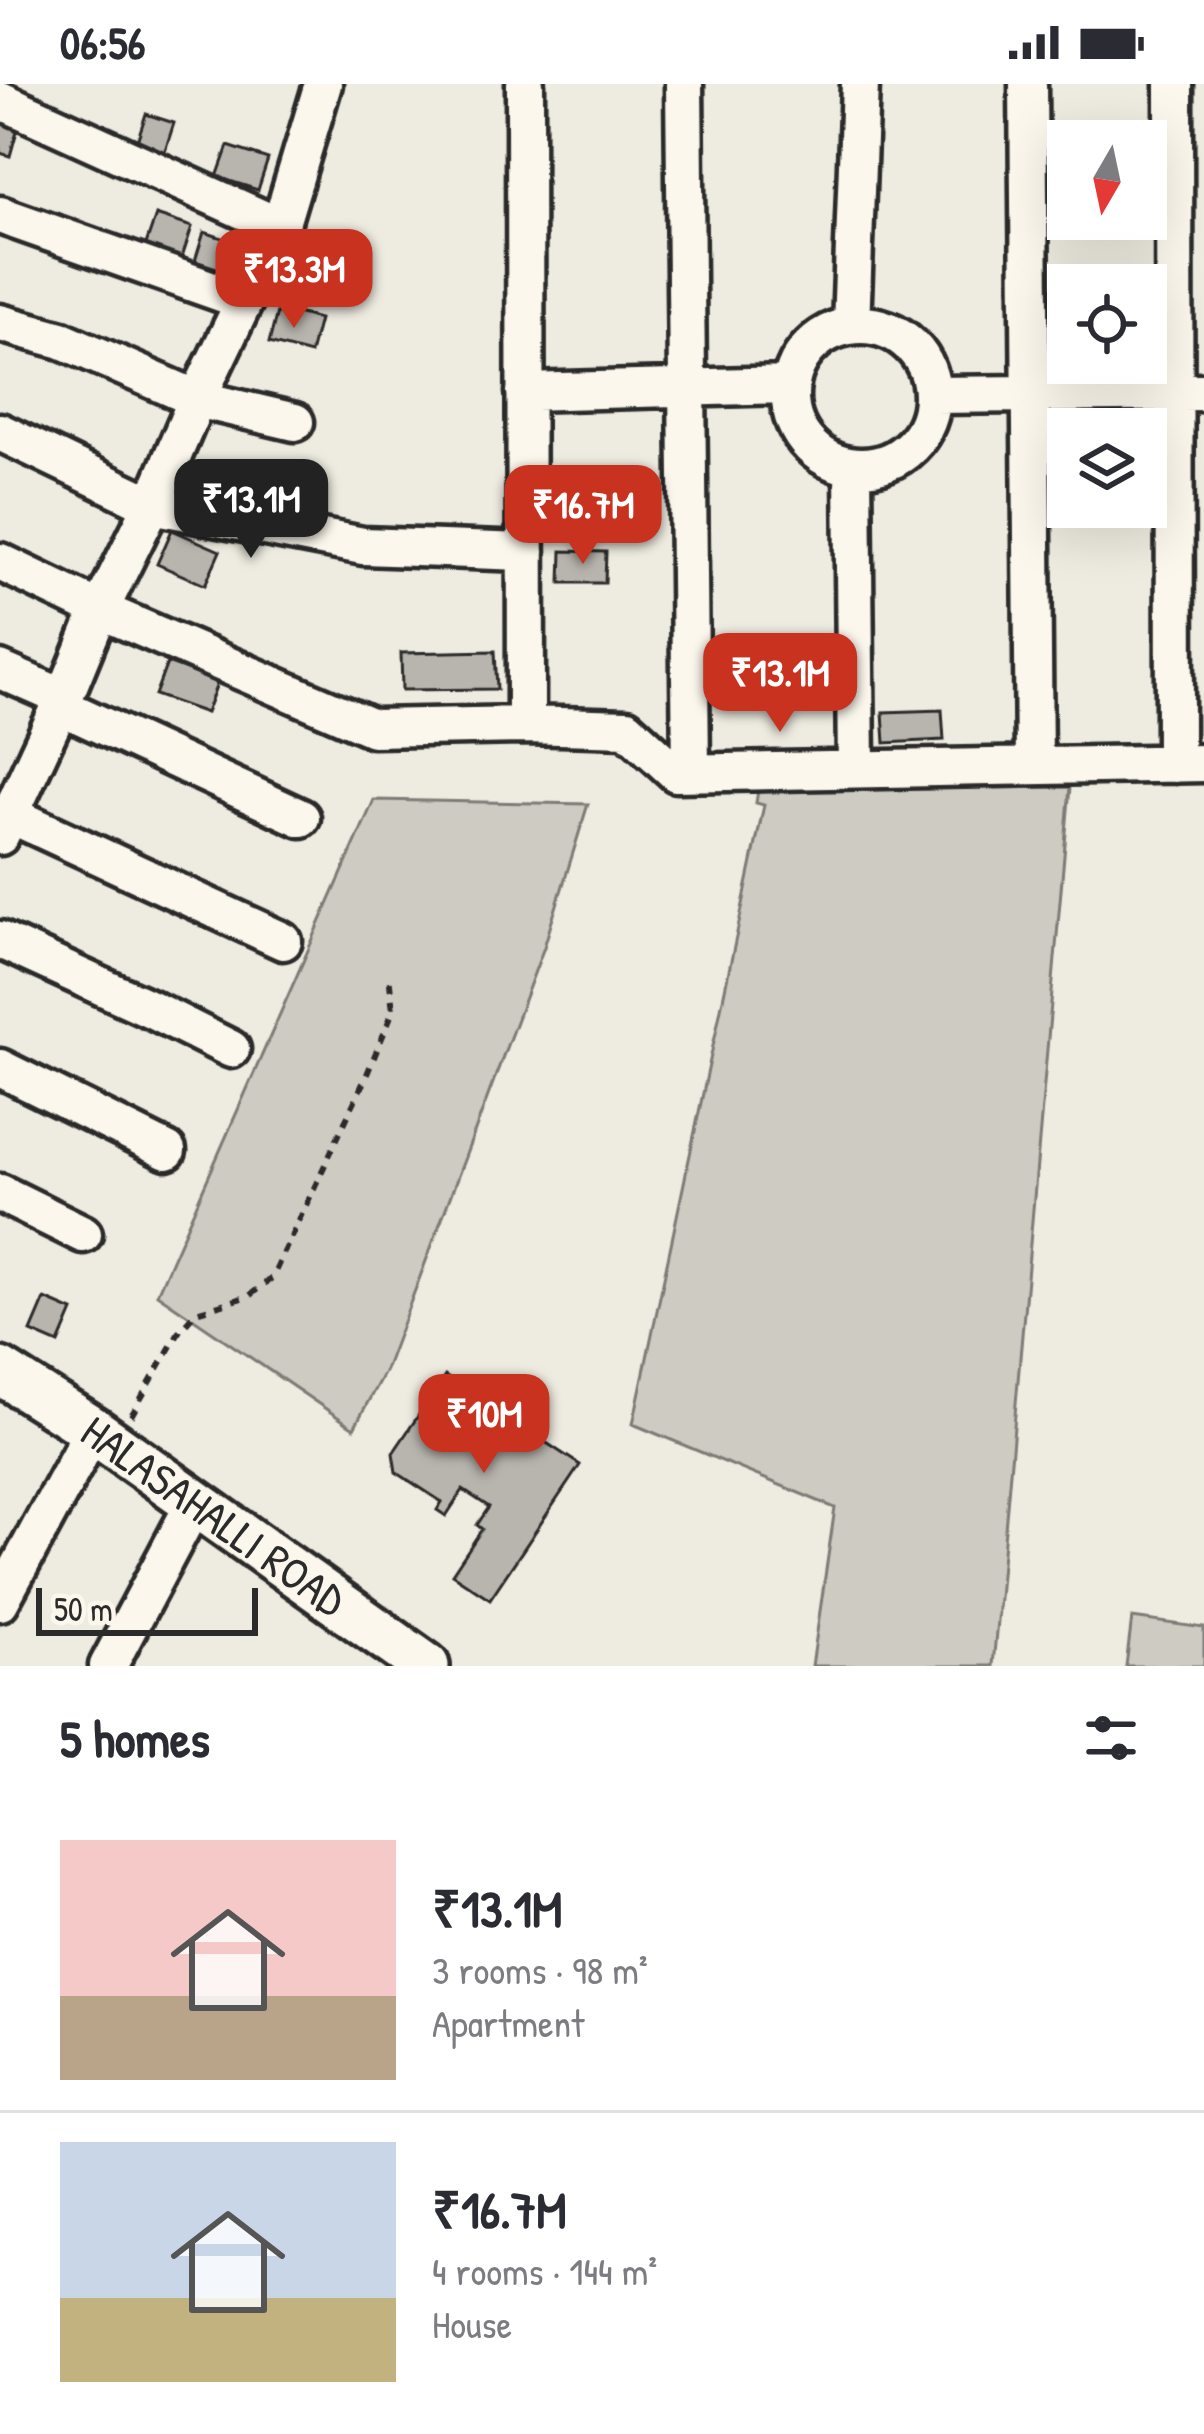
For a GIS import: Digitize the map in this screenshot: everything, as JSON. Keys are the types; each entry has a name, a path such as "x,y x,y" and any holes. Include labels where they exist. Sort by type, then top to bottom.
{"main road":[{"name":"HALASAHALLI ROAD","path":"0,1371 103,1437 426,1666"}],"street":[{"path":"283,941 6,815 280,226 323,84"},
{"path":"524,84 526,725"},
{"path":"684,84 692,772"},
{"path":"851,326 860,84"},
{"path":"1028,84 1034,766"},
{"path":"0,562 373,728 627,728 676,773 1189,764 1189,392 1174,84"},
{"path":"0,100 280,226"},
{"path":"0,214 244,301"},
{"path":"0,323 62,340 196,399 295,422"},
{"path":"851,326 874,326 898,335 916,350 928,371 933,395 929,419 918,440 900,456 877,466 831,461 798,430 790,408 797,363 811,345 851,326"},
{"path":"525,392 790,385"},
{"path":"933,395 1189,392"},
{"path":"0,432 152,505 364,546 526,552"},
{"path":"853,467 856,769"},
{"path":"0,670 302,818"},
{"path":"0,940 230,1049"},
{"path":"0,1068 167,1150"},
{"path":"0,1193 83,1234"},
{"path":"0,1602 103,1437"},
{"path":"108,1666 195,1502"}],"path":[{"path":"103,1437 196,1312 249,1296 272,1278 393,1011 389,974"}],"shaded area":[{"path":"1070,787 993,1666 812,1666 835,1508 633,1424 764,805 756,803 758,790"},
{"path":"374,800 588,804 544,947 385,1370 354,1428 157,1294"},
{"path":"1132,1618 1204,1628 1204,1666 1126,1666"}],"building":[{"path":"146,114 174,123 164,154 136,144"},
{"path":"0,115 20,120 10,156 0,153"},
{"path":"228,146 268,159 258,190 217,177"},
{"path":"156,215 192,227 181,261 144,250"},
{"path":"204,232 241,244 232,273 195,261"},
{"path":"316,286 344,290 342,304 313,299"},
{"path":"278,308 319,319 310,354 269,343"},
{"path":"172,530 220,551 205,585 157,564"},
{"path":"562,551 606,552 605,583 561,583"},
{"path":"495,651 497,689 402,690 401,653"},
{"path":"167,663 218,681 206,713 155,695"},
{"path":"942,710 944,740 885,743 883,712"},
{"path":"45,1299 73,1311 59,1344 31,1332"},
{"path":"445,1376 580,1465 490,1599 452,1574 482,1529 477,1525 489,1507 463,1490 446,1516 437,1510 442,1502 396,1472 393,1453"}]}
